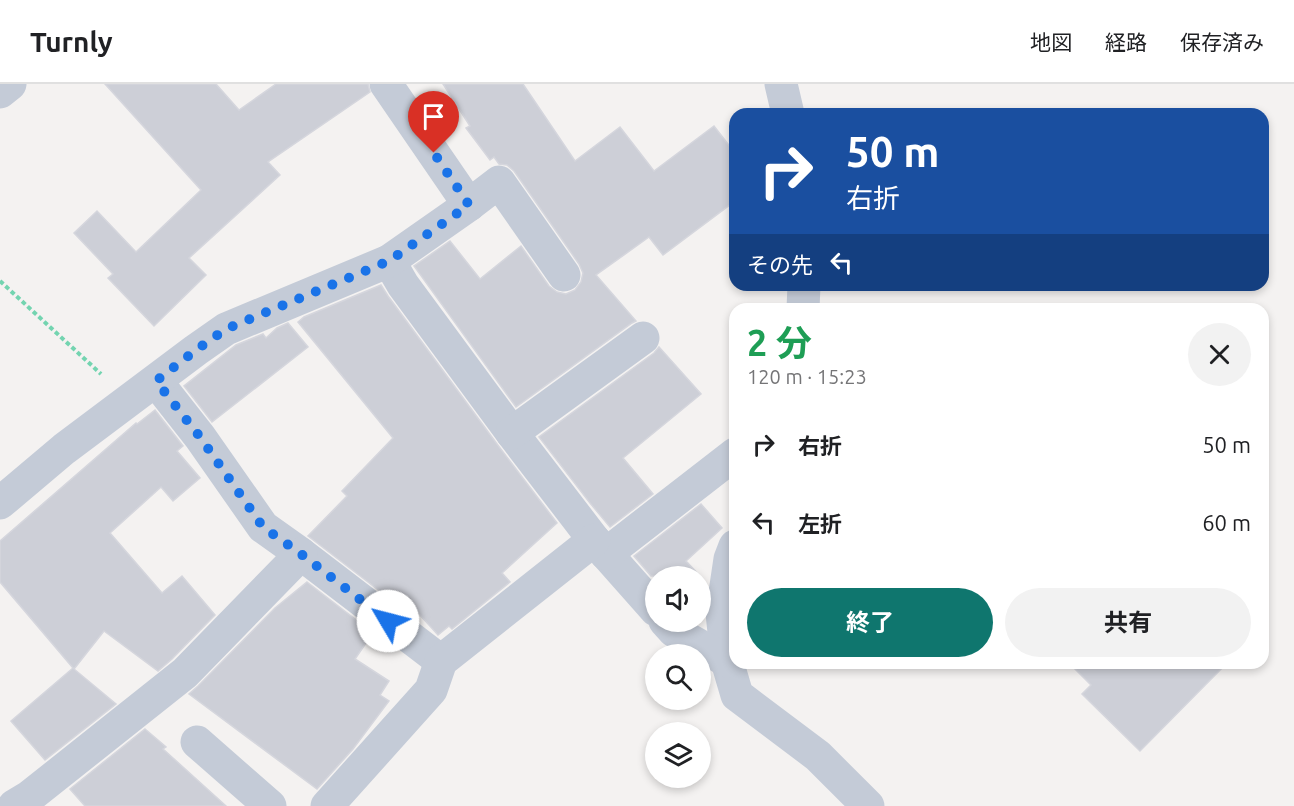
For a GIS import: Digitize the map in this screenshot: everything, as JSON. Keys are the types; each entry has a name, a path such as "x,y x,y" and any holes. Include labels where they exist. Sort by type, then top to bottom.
{"street":[{"path":"0,92 10,84"},
{"path":"386,84 469,205"},
{"path":"781,84 787,108"},
{"path":"0,503 64,449 226,329 389,261 499,182 564,275"},
{"path":"389,261 403,285 512,433 600,547 645,598"},
{"path":"512,433 642,338"},
{"path":"156,381 200,437 263,527 441,661"},
{"path":"327,806 431,690 441,661 729,458"},
{"path":"0,786 14,806 29,796 185,673 301,554"},
{"path":"729,566 722,613 726,661 737,695 818,756 868,806"},
{"path":"676,632 726,661"},
{"path":"198,742 270,806"}],"path":[{"path":"0,281 130,400"}],"building":[{"path":"105,84 216,84 239,110 276,84 368,84 370,92 268,162 280,175 189,258 206,275 154,326 108,278 113,274 74,233 97,211 136,252 201,190"},
{"path":"443,84 523,84 575,161 620,127 654,171 714,126 729,145 729,206 663,255 649,237 596,275 636,321 516,407 414,266 450,241 480,279 521,246 549,286 557,292 566,294 575,290 581,282 583,273 514,171 507,165 499,164 494,157 490,160 466,128 470,126"},
{"path":"381,285 557,523 502,573 510,582 452,629 449,626 438,635 400,593 394,602 308,536 347,496 342,491 393,438 298,322 304,317"},
{"path":"288,323 308,347 212,422 184,386 236,345 263,334 266,338 277,328"},
{"path":"659,347 701,394 623,458 653,494 610,527 539,437 654,353"},
{"path":"155,410 183,446 177,451 200,478 173,501 161,487 110,533 162,593 182,576 215,615 158,671 104,631 74,669 116,704 45,760 11,721 73,668 0,582 0,541 136,423"},
{"path":"701,504 722,528 686,561 691,566 645,566 645,569 634,556"},
{"path":"307,582 373,633 355,659 389,681 380,695 389,701 353,749 317,789 189,694 275,608"},
{"path":"1075,669 1221,669 1140,751 1082,694 1091,685"},
{"path":"145,729 166,747 163,749 226,806 85,806 70,789"}],"route":[{"path":"388,621 263,527 200,437 156,381 226,329 389,261 469,205 434,153"}]}
